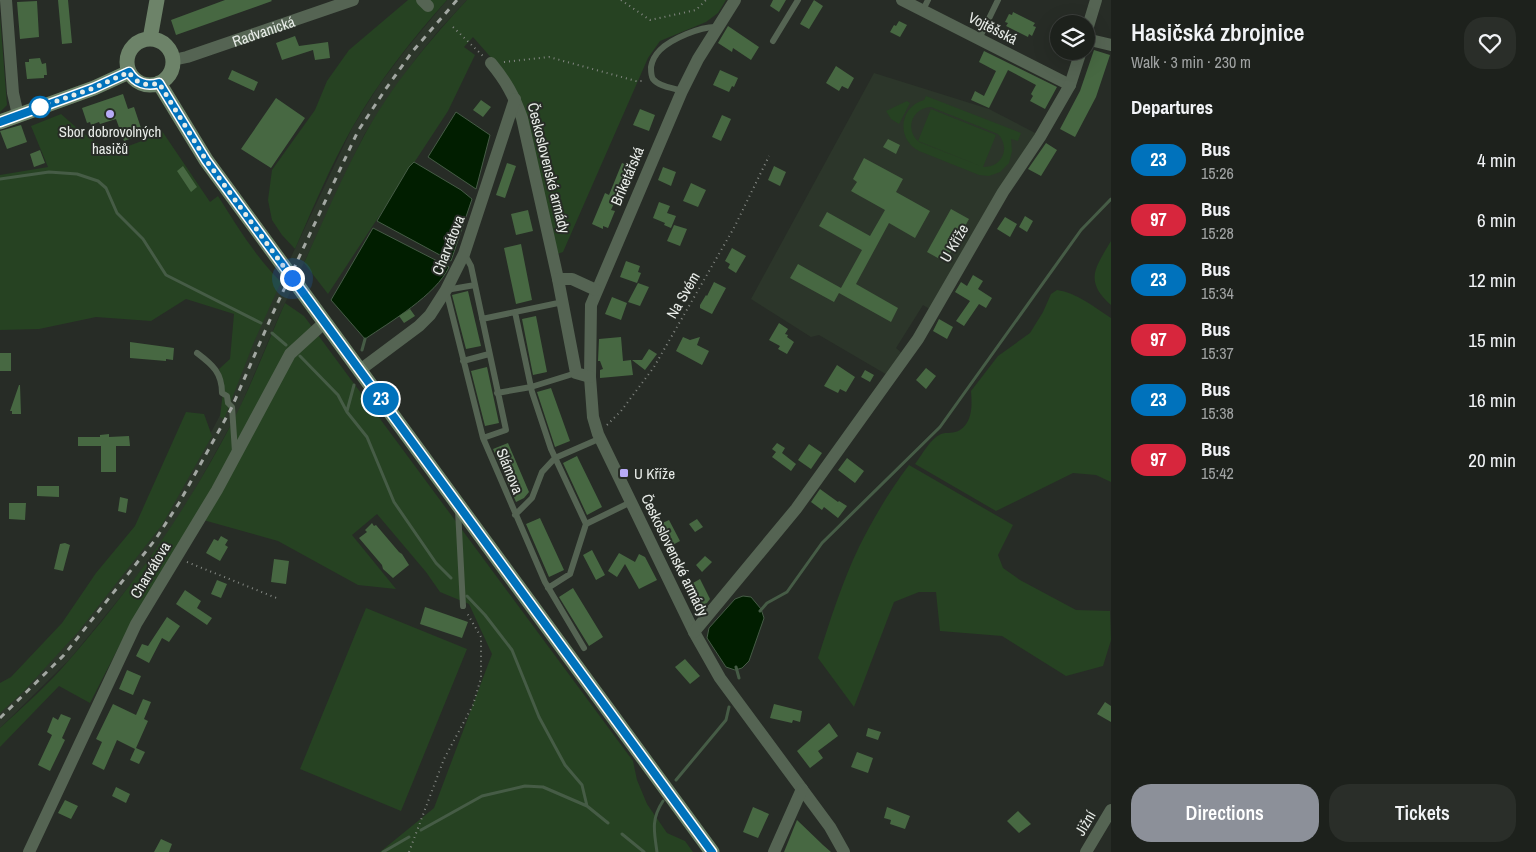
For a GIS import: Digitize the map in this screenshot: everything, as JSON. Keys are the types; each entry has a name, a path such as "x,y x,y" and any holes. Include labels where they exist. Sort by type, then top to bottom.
{"street":[{"path":"6,0 13,93 18,115"},
{"path":"150,39 157,0"},
{"name":"Radvanická","path":"172,60 204,52 353,0"},
{"name":"Briketářská","path":"590,377 590,319 591,305 596,290 682,91 698,59 735,0"},
{"name":"Vojtěšská","path":"902,0 925,5 979,39 1070,85"},
{"path":"1091,15 1096,0"},
{"path":"150,39 158,40 165,45 170,51 172,60 170,73 159,83 153,85 136,80 129,72 127,63 131,49 142,40 150,39"},
{"path":"1095,41 1111,45"},
{"name":"U Kříže","path":"694,632 796,509 918,339 1003,192 1040,136 1070,85 1077,60"},
{"name":"Československé armády","path":"491,63 505,80 522,118 563,302 576,373"},
{"path":"0,122 94,88 129,72"},
{"path":"159,83 206,160 712,852"},
{"name":"Charvátova","path":"360,370 419,326 430,315 446,290 464,254 515,99"},
{"path":"558,279 572,279 596,290"},
{"name":"Charvátova","path":"29,852 136,624 217,490 290,354 325,322"},
{"path":"576,373 590,377"},
{"name":"Československé armády","path":"590,377 593,417 600,436 694,632 724,684 830,827 844,852"},
{"path":"774,852 802,789"},
{"name":"Jižní","path":"1086,852 1111,810"}],"lane":[{"path":"773,41 798,0"},
{"path":"979,39 998,0"},
{"path":"682,91 659,84 653,79 651,70 653,59 659,50 670,43 701,28 708,26 717,27"},
{"path":"464,254 471,266 506,430 483,438"},
{"path":"446,290 475,285"},
{"name":"Slámova","path":"446,290 483,438 548,588 584,648"},
{"path":"482,319 563,302"},
{"path":"515,312 531,387 556,458 586,524 570,574 548,588"},
{"path":"197,353 218,371 222,383 222,393 227,396 228,402 232,407 235,455"},
{"path":"463,361 489,354"},
{"path":"497,392 531,387 576,373"},
{"path":"515,515 532,498 542,472 556,458 600,436"},
{"path":"586,524 631,502"},
{"path":"458,504 463,606"}],"path":[{"path":"621,0 650,20 696,10 706,0"},
{"path":"452,27 491,63 549,57 636,81 653,79"},
{"name":"Na Svém","path":"600,436 654,367 735,226 769,156"},
{"path":"176,558 279,599"},
{"path":"409,852 444,759 473,705 481,678 481,637 463,606"}],"shaded area":[{"path":"408,0 447,0 396,61 362,111 329,173 295,249 272,220 268,200 272,170 315,110 327,81 349,50"},
{"path":"447,0 467,0 418,56 364,135 279,316 239,410 186,506 132,583 69,660 0,728 0,708 197,459 226,404 266,310 352,128 379,85"},
{"path":"467,0 726,0 718,13 706,22 660,41 648,58 563,252 557,254 501,69 473,37 464,47 475,55 448,111 328,294 304,263 340,183 364,136 386,99 425,48"},
{"path":"0,16 7,105 0,112"},
{"path":"874,73 989,109 1037,134 931,310 923,305 896,348 904,355 889,376 819,335 811,337 751,299"},
{"path":"926,96 1021,133 1018,141 1011,139 1012,151 1009,163 1000,172 989,176 979,175 919,151 912,146 904,131 905,116 909,109 924,100","holes":["931,107 998,134 1002,139 1004,151 1000,161 983,167 919,142 914,137 911,125 912,120 919,111"]},
{"path":"907,101 910,103 899,124 891,119 886,111"},
{"path":"931,109 996,135 983,167 918,141"},
{"path":"456,112 490,135 476,189 428,157"},
{"path":"61,114 110,153 155,136 162,131 210,202 218,196 239,230 281,282 254,342 224,419 220,417 224,383 219,369 230,359 234,314 186,299 151,321 96,317 39,329 0,330 0,175 48,167 31,126"},
{"path":"414,162 461,190 472,199 451,261 377,221 409,167"},
{"path":"373,228 449,267 434,288 423,298 365,339 331,300"},
{"path":"1111,241 1111,305 1097,289 1095,274 1100,259"},
{"path":"1057,290 1078,297 1111,318 1111,482 1096,475 1073,473 996,511 915,464 937,436 943,433 958,431 964,426 971,412 971,391 998,356 1030,333 1051,294"},
{"path":"285,303 304,316 633,761 637,780 647,804 667,833 685,841 693,852 380,852 434,808 492,654 469,604 440,592 426,572 377,514 352,535 396,589 358,585 278,541 196,518 131,623 90,703 59,686 0,747 0,728 36,695 70,659 118,601 182,509 221,444 238,411"},
{"path":"186,412 204,414 212,436 162,525 78,632 24,691 0,713 0,683 11,677 62,623 96,573 135,526"},
{"path":"909,465 1013,525 998,555 1003,568 1020,580 1076,610 1110,611 1111,640 1103,666 1066,676 1002,636 940,631 936,592 919,592 894,602 854,707 818,658 842,588 859,547 882,505"},
{"path":"743,596 751,597 761,609 764,618 749,661 742,668 735,670 726,667 707,638 709,628 735,599"},
{"path":"366,608 467,649 401,811 300,769"}],"building":[{"path":"58,0 68,0 72,43 62,44"},
{"path":"225,0 272,1 176,35 171,20"},
{"path":"773,0 786,0 779,12 770,6"},
{"path":"814,0 823,6 809,29 800,24"},
{"path":"37,1 39,37 20,39 17,2"},
{"path":"1013,12 1035,23 1033,26 1036,27 1032,36 1029,34 1028,37 1006,26 1008,23 1005,22 1009,14 1012,15"},
{"path":"899,21 907,25 900,37 890,32"},
{"path":"728,26 759,47 751,60 733,48 732,52 718,43"},
{"path":"295,36 299,46 328,42 330,58 315,60 313,50 282,60 276,43"},
{"path":"1095,50 1110,55 1096,97 1075,137 1060,129 1080,91 1091,60 1095,60"},
{"path":"984,51 1057,87 1045,109 1030,101 1033,96 1031,94 1036,85 1008,70 989,108 971,100 975,91 984,96 996,71 979,62"},
{"path":"40,58 42,64 46,63 47,75 44,75 44,78 27,79 25,62 29,62 29,59"},
{"path":"836,66 854,78 848,89 842,86 839,91 826,83"},
{"path":"232,70 258,82 254,91 228,79"},
{"path":"720,70 738,78 734,87 732,86 729,92 713,85"},
{"name":"Sbor dobrovolných hasičů","path":"123,94 128,109 134,107 143,134 124,141 116,119 91,125 90,122 87,123 82,108"},
{"path":"276,98 305,118 271,168 241,149"},
{"path":"481,100 491,107 483,117 473,110"},
{"path":"640,109 655,115 649,131 633,125"},
{"path":"722,115 731,119 721,141 712,137"},
{"path":"21,125 27,142 7,149 0,131"},
{"path":"888,139 900,145 896,154 883,147"},
{"path":"1046,143 1057,150 1041,176 1028,169"},
{"path":"40,150 45,163 34,167 30,154"},
{"path":"864,158 903,179 896,192 930,211 915,238 889,223 856,284 898,308 891,322 839,293 834,302 790,278 798,264 841,288 862,250 819,226 827,212 870,236 885,210 851,191 857,182 853,179"},
{"path":"507,163 516,166 505,198 496,195"},
{"path":"622,163 634,168 626,187 622,186 611,210 615,211 608,228 603,226 603,229 592,224 605,193 609,195"},
{"path":"183,166 197,187 191,192 177,171"},
{"path":"774,166 786,172 780,186 768,180"},
{"path":"663,167 676,172 671,186 658,180"},
{"path":"691,183 706,190 698,207 683,201"},
{"path":"659,202 670,206 667,213 676,216 671,228 653,218"},
{"path":"951,209 969,219 945,262 927,252"},
{"path":"528,210 533,231 516,235 511,214"},
{"path":"1025,216 1033,221 1027,232 1019,227"},
{"path":"1005,217 1017,224 1010,237 997,229"},
{"path":"674,225 687,229 680,246 667,241"},
{"path":"521,244 532,300 516,304 504,248"},
{"path":"732,248 746,256 736,273 728,268 730,264 725,261"},
{"path":"626,261 640,266 638,272 641,273 637,283 620,277"},
{"path":"973,275 983,281 978,289 992,298 986,308 979,304 964,326 956,321 970,301 955,292 961,282 967,286"},
{"path":"714,282 726,288 712,314 700,308 700,305"},
{"path":"638,283 649,287 640,306 628,302"},
{"path":"468,291 481,346 466,349 452,295"},
{"path":"612,297 627,303 621,320 605,314"},
{"path":"410,309 415,316 404,323 399,316"},
{"path":"536,316 547,372 533,375 522,319"},
{"path":"939,319 953,327 947,339 933,331"},
{"path":"779,323 788,329 785,334 794,342 787,354 778,349 780,346 769,340"},
{"path":"621,337 623,361 631,360 633,375 600,378 600,370 603,369 600,361 598,361 599,339"},
{"path":"683,337 690,340 700,337 697,345 709,351 702,365 676,351"},
{"path":"130,342 174,348 173,360 130,358"},
{"path":"649,349 657,354 645,370 632,360 642,360"},
{"path":"0,353 11,353 11,371 0,371"},
{"path":"837,365 855,377 846,392 840,389 838,393 824,386"},
{"path":"487,367 499,423 485,426 471,371"},
{"path":"926,368 936,376 926,389 916,380"},
{"path":"865,370 874,375 870,382 861,377"},
{"path":"19,385 21,414 12,414 12,411 10,411"},
{"path":"551,388 570,441 555,447 537,392"},
{"path":"109,434 109,437 129,436 130,446 116,446 116,472 101,472 101,446 78,446 78,437 100,437 100,435"},
{"path":"508,443 529,492 524,498 516,502 493,449"},
{"path":"777,443 785,448 782,453 796,464 791,471 772,457 776,452 772,449"},
{"path":"809,444 822,453 811,469 798,460"},
{"path":"577,456 602,507 587,515 563,463"},
{"path":"847,458 864,471 855,483 838,470"},
{"path":"37,486 59,486 59,497 37,496"},
{"path":"820,489 847,506 838,518 824,507 822,510 811,502"},
{"path":"120,497 128,499 126,513 118,511"},
{"path":"9,503 26,503 25,520 9,519"},
{"path":"540,518 564,570 549,577 526,524"},
{"path":"697,519 703,527 695,532 689,524"},
{"path":"669,520 680,541 667,548 656,526"},
{"path":"372,523 402,554 409,565 393,578 383,569 382,565 359,538 367,532 365,530"},
{"path":"221,536 228,540 225,545 228,547 220,561 206,553 214,539 218,541"},
{"path":"60,544 70,545 63,571 54,569"},
{"path":"592,550 605,575 596,580 583,555"},
{"path":"619,553 635,562 639,554 645,557 657,580 639,589 625,564 617,577 608,571"},
{"path":"705,556 712,562 702,572 696,565"},
{"path":"274,559 289,561 286,584 271,582"},
{"path":"700,579 710,599 697,609 686,587"},
{"path":"217,580 227,584 221,598 211,594"},
{"path":"573,588 603,637 589,646 559,597"},
{"path":"185,590 201,601 197,608 212,618 207,625 176,604"},
{"path":"425,607 468,622 462,638 420,624"},
{"path":"167,617 180,626 169,642 162,638 149,663 136,656 142,644 148,646"},
{"path":"685,659 700,676 690,684 675,667"},
{"path":"127,670 141,676 133,695 119,689"},
{"path":"143,699 151,702 144,719 148,721 136,748 145,752 139,764 130,760 135,749 117,740 104,770 92,764 102,742 96,739 113,704 136,715"},
{"path":"1105,702 1111,706 1111,722 1097,714"},
{"path":"774,704 802,711 800,722 793,720 792,723 770,718"},
{"path":"61,714 71,718 62,738 65,740 50,771 38,765 52,735 47,732 53,717 58,720"},
{"path":"829,723 838,736 818,751 823,758 810,768 797,751"},
{"path":"868,728 881,732 878,740 866,736"},
{"path":"857,752 873,758 868,773 851,767"},
{"path":"116,787 130,794 126,803 112,796"},
{"path":"65,800 78,806 71,819 58,813"},
{"path":"753,807 769,814 758,838 743,832"},
{"path":"887,807 910,816 905,829 890,824 891,820 884,818"},
{"path":"1018,811 1031,824 1019,833 1007,821"},
{"path":"797,820 823,845 831,852 784,852"},
{"path":"161,839 172,844 169,852 154,852"}],"waterway":[{"path":"0,179 49,172 77,174 98,181 106,188 117,213 143,239 166,275 261,323"},
{"path":"760,611 767,603 787,592 822,543 940,427 1081,230 1111,199"},
{"path":"272,333 286,345"},
{"path":"362,350 365,339"},
{"path":"300,356 338,395 347,412 367,437 394,502 436,563 451,578"},
{"path":"347,411 354,385"},
{"path":"467,596 485,615 512,650 539,717 565,765 582,785 587,806"},
{"path":"736,667 739,678"},
{"path":"676,780 726,720 729,707"},
{"path":"421,830 482,796 525,786 543,787 587,806 608,823"},
{"path":"657,852 654,831 655,820 663,801"},
{"path":"622,834 644,852"},
{"path":"383,852 409,837"}],"railway":[{"path":"0,718 64,655 155,540 179,503 232,407 273,313 358,131 412,52 457,0"}],"bus line":[{"name":"23","path":"0,122 94,88 129,72 131,76 141,83 153,85 159,83 206,160 712,852"}],"place":[{"name":"Sbor dobrovolných hasičů","path":"110,114"},
{"name":"U Kříže","path":"624,473"}],"route":[{"path":"40,107 94,88 129,72 131,76 141,83 153,85 159,83 206,160 292,278"}]}
